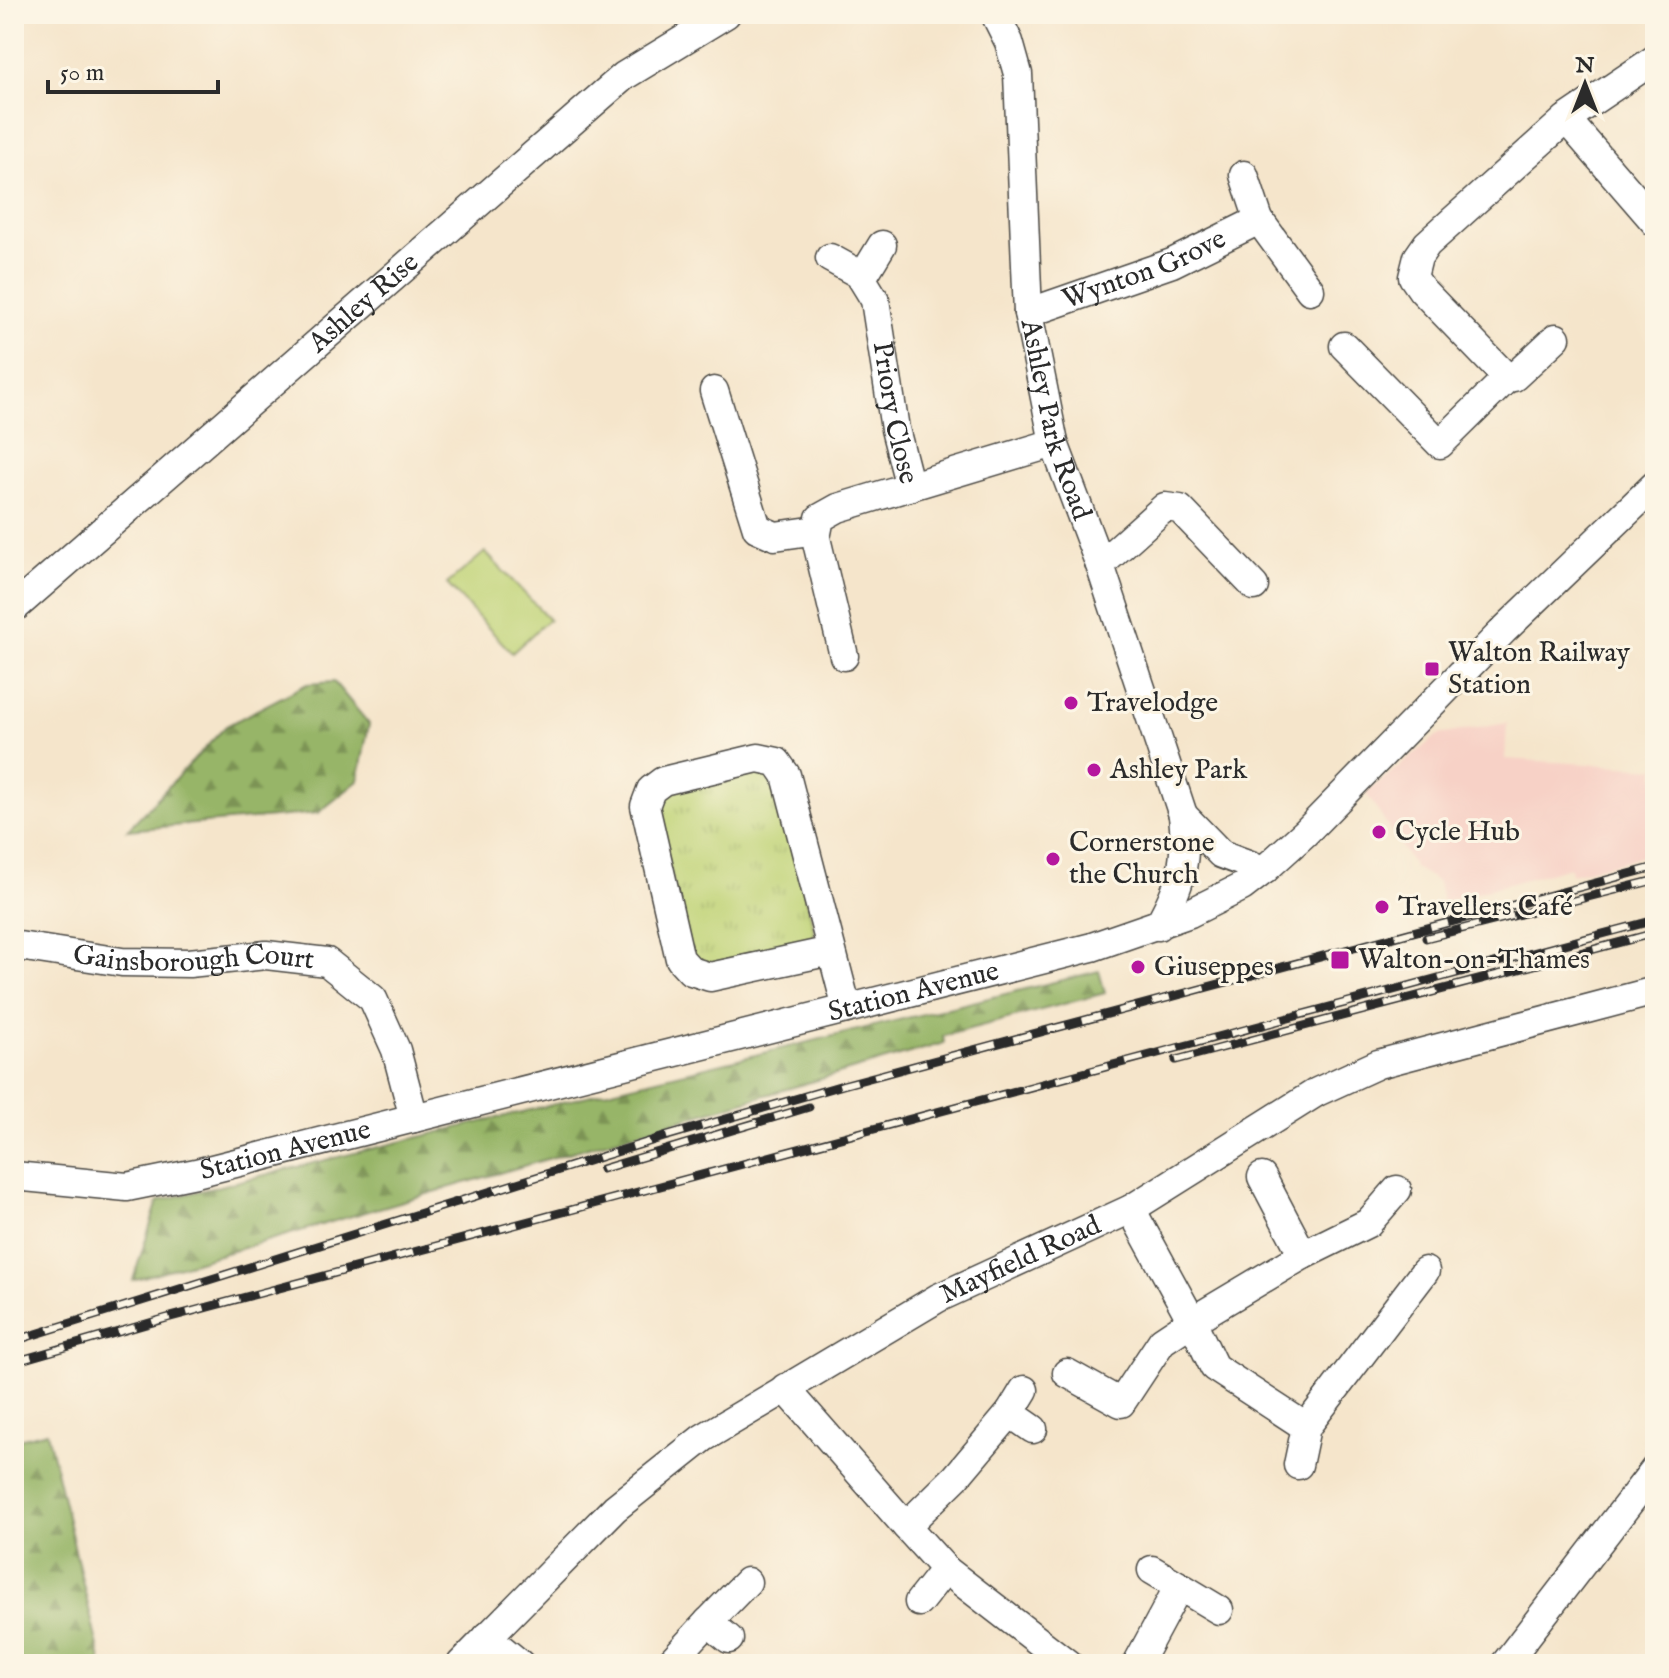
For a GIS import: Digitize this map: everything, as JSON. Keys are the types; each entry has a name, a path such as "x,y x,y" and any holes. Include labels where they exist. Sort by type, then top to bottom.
{"street":[{"name":"Ashley Rise","path":"14,608 624,76 726,14"},
{"name":"Ashley Park Road","path":"995,14 1009,42 1018,74 1028,313 1054,443 1100,565 1183,815 1186,846 1179,889 1158,926"},
{"path":"1507,378 1422,290 1413,277 1418,257 1427,244 1566,119 1655,59"},
{"path":"1566,119 1655,222"},
{"name":"Wynton Grove","path":"1244,175 1259,220 1310,290"},
{"name":"Wynton Grove","path":"1028,313 1172,263 1259,220"},
{"path":"830,258 862,278 882,245"},
{"name":"Priory Close","path":"862,278 875,300 895,429 910,487 1054,443"},
{"path":"1344,346 1440,444 1507,378 1514,377 1556,338"},
{"path":"714,391 757,528 775,536 817,530"},
{"name":"Station Avenue","path":"14,1176 127,1187 1092,947 1158,926 1242,887 1264,870 1305,833 1504,630 1655,485"},
{"path":"844,656 816,538 820,518 838,508 910,487"},
{"path":"1100,565 1165,507 1180,509 1254,586"},
{"path":"831,951 710,977 691,971 680,959 645,806 651,790 663,781 758,758 777,762 786,775 847,1009"},
{"name":"Ashley Park Road","path":"1183,815 1221,854 1264,870"},
{"name":"Gainsborough Court","path":"19,946 122,962 189,963 266,955 327,962 373,999 396,1050 414,1118"},
{"name":"Mayfield Road","path":"461,1664 615,1508 703,1438 938,1298 1131,1209 1317,1092 1378,1064 1655,991"},
{"path":"1262,1177 1303,1255"},
{"path":"1067,1373 1121,1403 1162,1341 1303,1255 1368,1223 1397,1190"},
{"path":"1131,1209 1214,1367 1306,1427"},
{"path":"1298,1465 1306,1427 1425,1271"},
{"path":"785,1388 945,1569 1068,1664"},
{"path":"906,1526 956,1477 1017,1401 1033,1429"},
{"path":"1505,1664 1655,1469"},
{"path":"919,1602 945,1569"},
{"path":"1152,1570 1219,1610"},
{"path":"669,1664 719,1630 747,1582"},
{"path":"1137,1664 1179,1586"},
{"path":"487,1637 520,1664"}],"shaded area":[{"path":"1507,723 1505,759 1655,768 1655,853 1571,874 1570,867 1442,902 1438,882 1415,868 1366,793 1438,735"}],"green space":[{"path":"485,552 549,619 512,653 447,584"},
{"path":"334,682 369,724 358,781 318,813 127,830 226,726 307,684"},
{"path":"762,766 774,770 815,933 806,945 710,971 691,963 654,797"},
{"path":"1099,971 1105,993 943,1036 944,1043 133,1280 158,1201"},
{"path":"47,1432 102,1664 14,1664 14,1440"}],"railway":[{"path":"14,1341 664,1137 843,1085 1655,867"},
{"path":"1426,938 1655,880"},
{"path":"14,1362 167,1318 1655,920"},
{"path":"1176,1060 1655,933"},
{"path":"602,1169 809,1107"}],"place":[{"name":"Walton Railway Station","path":"1432,669"},
{"name":"Travelodge","path":"1071,703"},
{"name":"Ashley Park","path":"1094,770"},
{"name":"Cycle Hub","path":"1379,832"},
{"name":"Cornerstone the Church","path":"1053,859"},
{"name":"Travellers Café","path":"1382,907"},
{"name":"Walton-on-Thames","path":"1340,960"},
{"name":"Giuseppes","path":"1138,967"}]}
